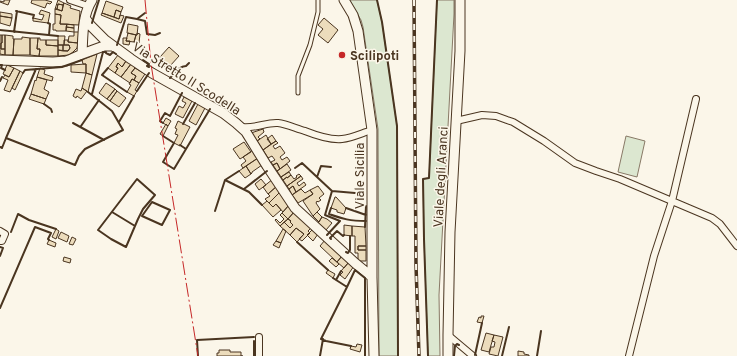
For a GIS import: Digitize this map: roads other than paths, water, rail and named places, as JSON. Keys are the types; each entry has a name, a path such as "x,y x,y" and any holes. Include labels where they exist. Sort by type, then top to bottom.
{"street":[{"path":"70,0 90,3 85,18 82,54"},
{"name":"Viale Sicilia","path":"344,0 358,31 372,130 372,277 374,356"},
{"name":"Viale degli Aranci","path":"448,356 450,232 460,51 460,0"},
{"name":"Via Stretto II Scodella","path":"85,18 91,26 112,46 131,60 223,113 241,127 246,132 295,208 354,263 372,277"},
{"path":"0,60 66,61 104,46 112,46"},
{"path":"629,356 654,256 672,201 696,99"},
{"path":"456,121 482,115 496,116 513,122 575,163 620,179 716,221 737,246"},
{"path":"241,127 248,128 279,123 309,133 335,139 349,138 372,130"},
{"path":"1,241 3,232"},
{"path":"448,334 473,356"},
{"path":"259,337 259,356"}],"lane":[{"path":"298,93 298,76 310,45 318,12 318,0"}],"railway":[{"path":"414,0 416,265 419,356"}],"place":[{"name":"Scilipoti","path":"342,55"}]}
